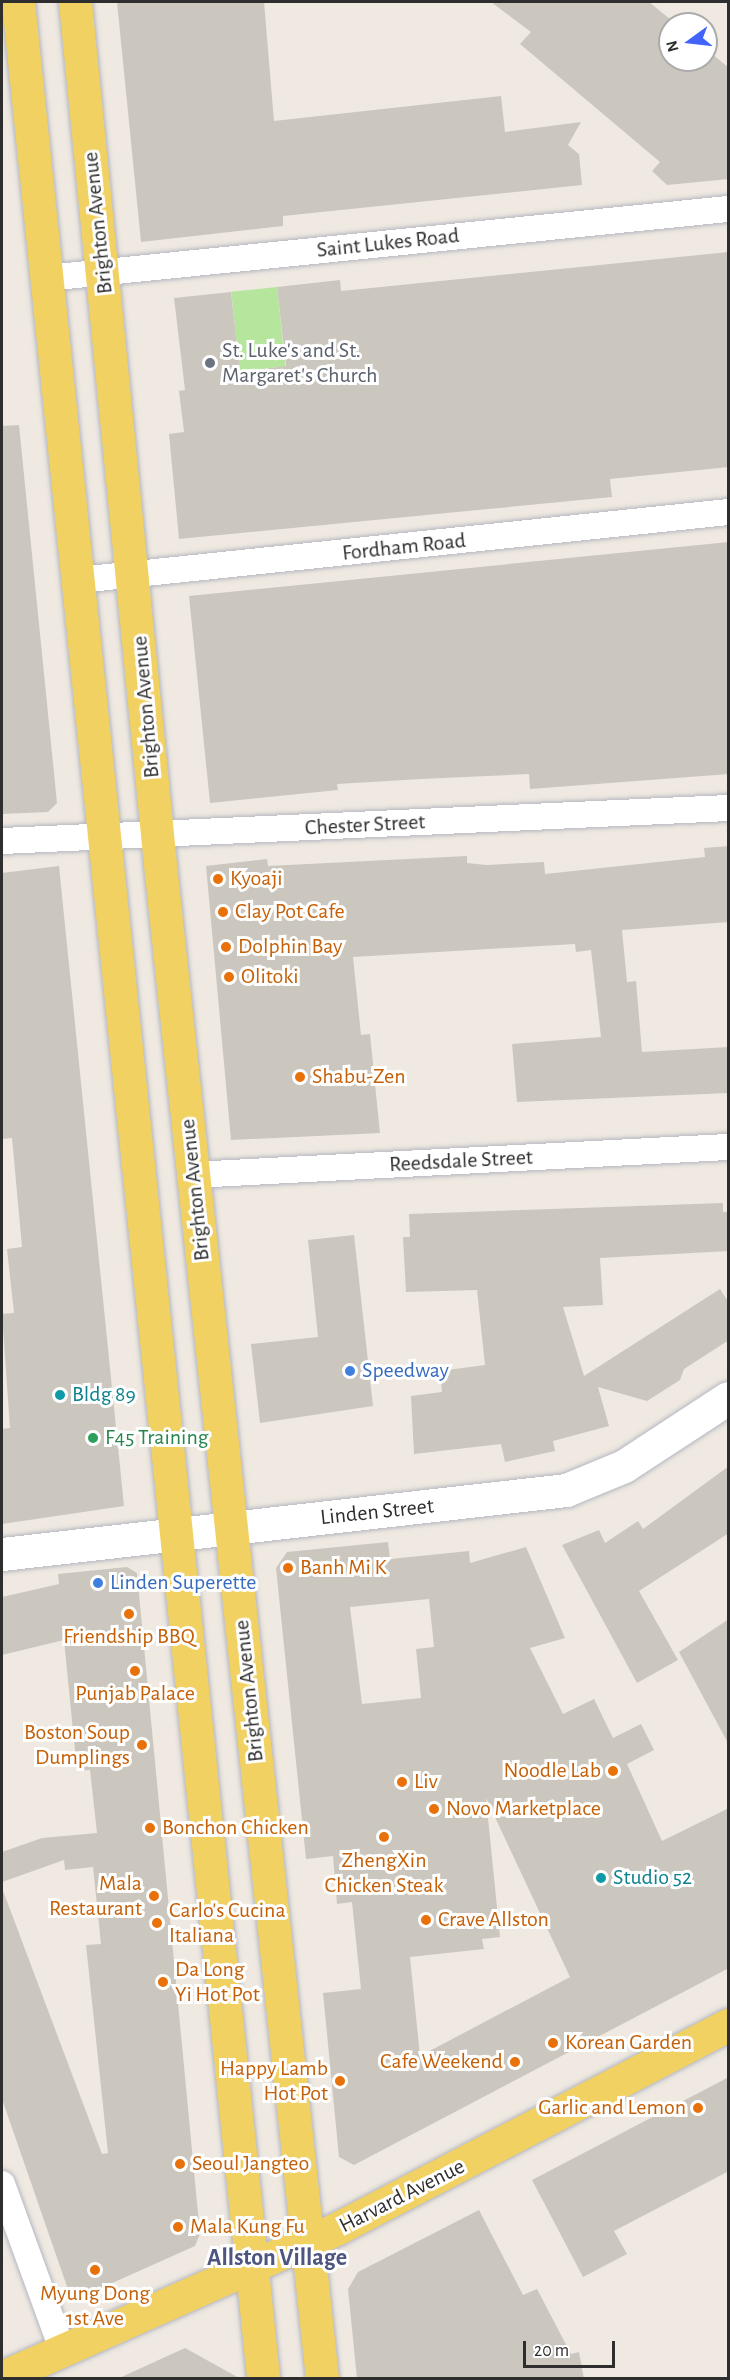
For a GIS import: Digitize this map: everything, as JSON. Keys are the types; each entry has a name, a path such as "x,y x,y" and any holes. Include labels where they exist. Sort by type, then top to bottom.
{"main road":[{"path":"18,2 263,2379"},
{"name":"Brighton Avenue","path":"75,2 134,574 157,834 322,2379"},
{"name":"Harvard Avenue","path":"2,2377 309,2242 729,2025"}],"street":[{"name":"Saint Lukes Road","path":"47,278 729,208"},
{"name":"Fordham Road","path":"79,580 729,512"},
{"name":"Chester Street","path":"2,841 729,808"},
{"name":"Reedsdale Street","path":"193,1175 729,1147"},
{"name":"Linden Street","path":"2,1554 174,1532 566,1490 624,1466 729,1398"},
{"path":"2,2184 62,2349"}],"green space":[{"path":"277,287 285,367 240,371 231,292"}],"building":[{"path":"117,2 264,2 274,121 501,96 505,132 581,122 568,145 579,154 582,185 283,216 283,226 141,242"},
{"path":"491,2 649,2 661,12 658,12 658,72 718,72 718,59 729,68 729,179 667,185 652,171 660,162 520,44 531,32"},
{"path":"729,252 729,467 610,479 612,497 179,539 169,434 184,432 179,391 185,390 174,298 231,292 240,372 286,366 277,287 340,280 341,291"},
{"path":"19,425 57,803 48,812 2,814 2,426"},
{"path":"729,542 729,774 530,789 529,774 421,779 337,784 338,790 210,803 189,596"},
{"path":"729,846 729,922 622,930 627,982 636,981 642,1052 729,1047 729,1093 517,1102 512,1044 601,1037 591,950 576,952 575,944 353,957 361,1035 370,1034 380,1133 231,1140 206,866 267,859 268,866 467,856 467,863 486,865 544,862 545,874 705,857 704,848"},
{"path":"59,866 124,1506 2,1524 2,1429 10,1428 2,1314 14,1313 7,1249 22,1247 12,1138 2,1139 2,873"},
{"path":"723,1203 723,1212 729,1212 729,1251 600,1258 603,1305 563,1307 584,1376 720,1289 729,1303 729,1340 684,1369 680,1380 647,1401 598,1387 609,1426 553,1441 555,1451 505,1462 501,1444 414,1454 411,1396 442,1392 440,1371 485,1365 477,1290 406,1292 403,1237 410,1237 409,1214"},
{"path":"354,1235 373,1406 260,1423 251,1344 318,1337 308,1240"},
{"path":"729,1466 729,1533 639,1591 678,1660 637,1683 562,1545 599,1530 605,1543 638,1521 643,1529"},
{"path":"388,1542 390,1559 469,1551 470,1563 526,1547 565,1638 530,1648 563,1714 594,1699 613,1738 641,1724 654,1750 627,1764 662,1841 729,1808 729,1968 354,2165 339,2157 323,1993 361,1989 352,1902 337,1904 333,1856 306,1859 276,1568 287,1552","holes":["429,1599 434,1647 416,1649 421,1698 362,1704 350,1607","486,1798 570,1977 420,2056 410,1957 484,1949 482,1939 500,1937"]},
{"path":"127,1567 137,1573 200,2234 195,2246 72,2301 2,2099 2,1888 102,2154 108,2153 86,1945 101,1944 93,1867 65,1870 64,1860 2,1882 2,1852 42,1838 97,1833 90,1770 77,1771 64,1640 2,1655 2,1597 59,1584 58,1574"},
{"path":"729,1619 729,1745 679,1652"},
{"path":"729,2077 729,2171 614,2231 627,2254 583,2277 532,2180"},
{"path":"479,2210 523,2295 537,2289 571,2354 579,2352 584,2379 357,2379 348,2289 358,2272"},
{"path":"185,2348 241,2379 117,2379"}],"place":[{"name":"St. Luke's and St. Margaret's Church","path":"210,363"},
{"name":"Kyoaji","path":"218,879"},
{"name":"Clay Pot Cafe","path":"223,912"},
{"name":"Dolphin Bay","path":"226,947"},
{"name":"Olitoki","path":"229,977"},
{"name":"Shabu-Zen","path":"300,1077"},
{"name":"Speedway","path":"350,1371"},
{"name":"Bldg 89","path":"60,1395"},
{"name":"F45 Training","path":"93,1438"},
{"name":"Banh Mi K","path":"288,1568"},
{"name":"Linden Superette","path":"98,1583"},
{"name":"Friendship BBQ","path":"129,1614"},
{"name":"Punjab Palace","path":"135,1671"},
{"name":"Boston Soup Dumplings","path":"142,1745"},
{"name":"Noodle Lab","path":"613,1771"},
{"name":"Liv","path":"402,1782"},
{"name":"Novo Marketplace","path":"434,1809"},
{"name":"Bonchon Chicken","path":"150,1828"},
{"name":"ZhengXin Chicken Steak","path":"384,1837"},
{"name":"Studio 52","path":"601,1878"},
{"name":"Mala Restaurant","path":"154,1896"},
{"name":"Crave Allston","path":"426,1920"},
{"name":"Carlo's Cucina Italiana","path":"157,1923"},
{"name":"Da Long Yi Hot Pot","path":"163,1982"},
{"name":"Korean Garden","path":"553,2043"},
{"name":"Cafe Weekend","path":"515,2062"},
{"name":"Happy Lamb Hot Pot","path":"340,2081"},
{"name":"Garlic and Lemon","path":"698,2108"},
{"name":"Seoul Jangteo","path":"180,2164"},
{"name":"Mala Kung Fu","path":"178,2227"},
{"name":"Myung Dong 1st Ave","path":"95,2270"}],"district":[{"name":"Allston Village","path":"277,2259"}]}
